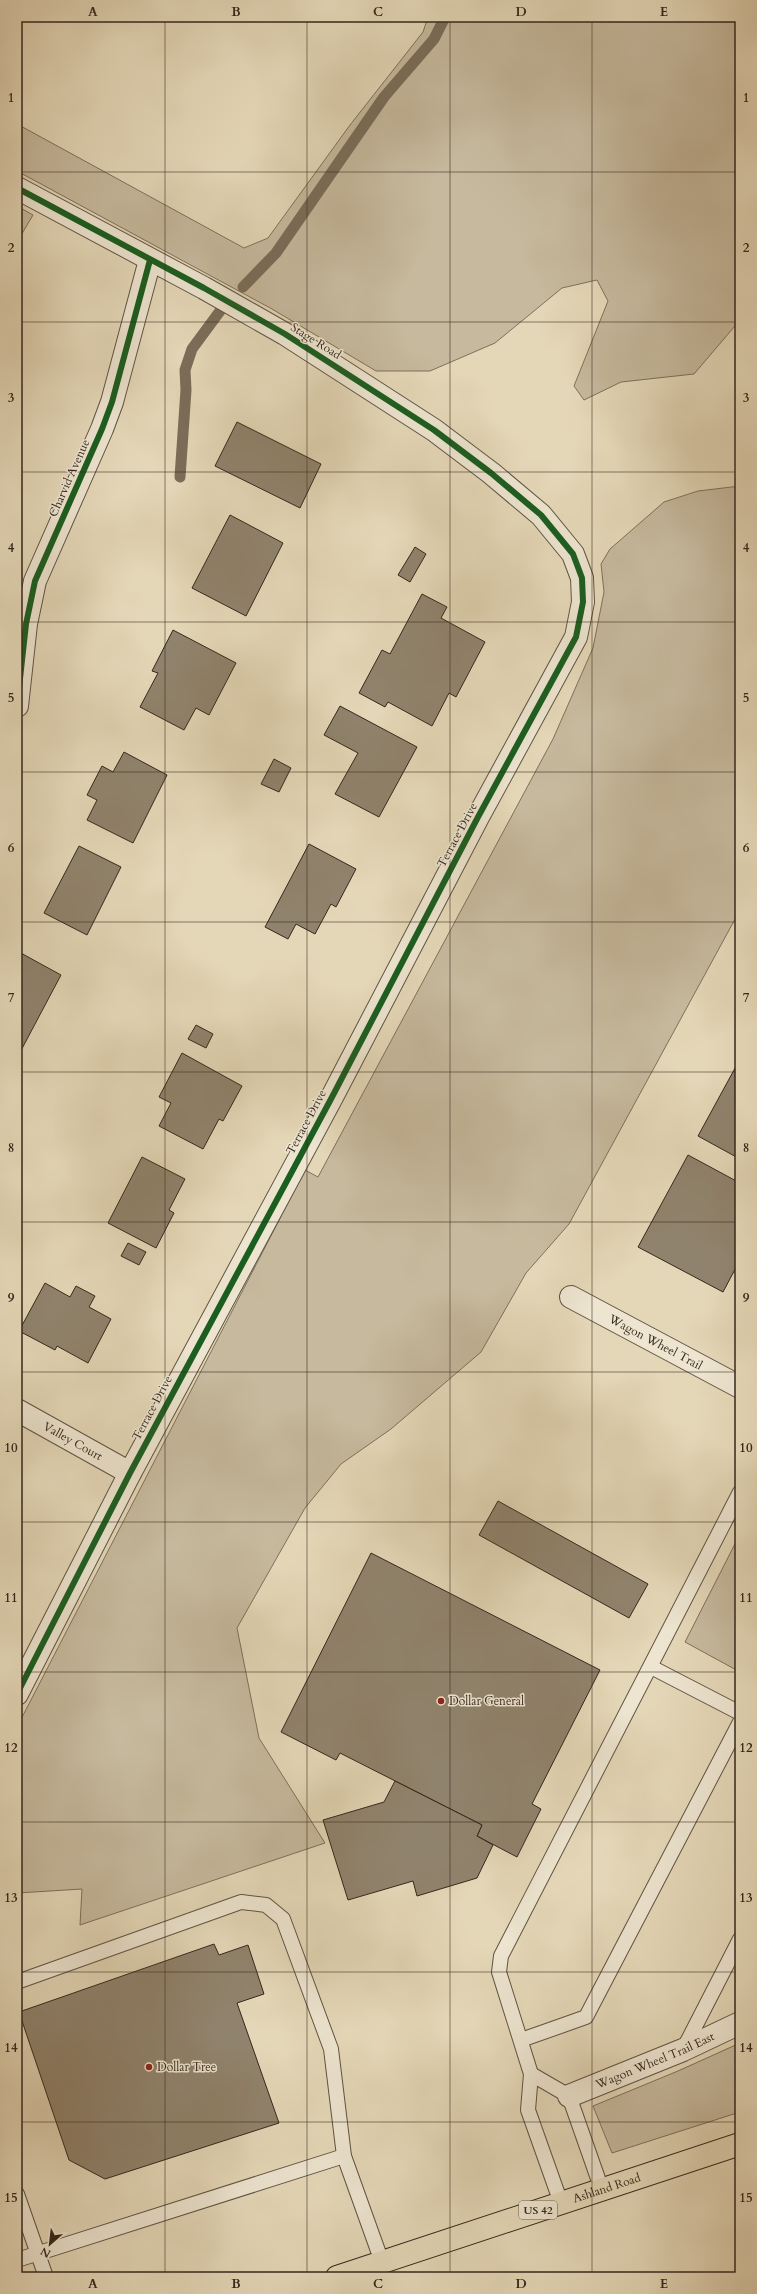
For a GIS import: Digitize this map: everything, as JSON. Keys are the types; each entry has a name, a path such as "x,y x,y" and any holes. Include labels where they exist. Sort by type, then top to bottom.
{"main road":[{"name":"Ashland Road","path":"336,2277 740,2144"}],"street":[{"name":"Stage Road","path":"17,188 285,334 434,430 491,473 541,515 573,554"},
{"name":"Charvid Avenue","path":"17,706 26,624 36,581 102,429 112,402 150,260"},
{"name":"Terrace Drive","path":"17,1694 130,1473 576,637 583,602 582,578 573,554"},
{"name":"Wagon Wheel Trail","path":"571,1297 740,1387"},
{"name":"Valley Court","path":"17,1410 130,1473"},
{"name":"Wagon Wheel Trail East","path":"568,2096 683,2050 740,2024"}],"lane":[{"path":"560,2203 528,2110 531,2074 499,1972 501,1956 740,1492"},
{"path":"651,1667 740,1713"},
{"path":"521,2040 586,2016 740,1722"},
{"path":"17,1982 241,1902 266,1905 283,1919 331,2049 344,2156 382,2262"},
{"path":"683,2050 740,1939"},
{"path":"531,2074 568,2096 602,2190"},
{"path":"17,2260 344,2156"},
{"path":"17,2194 46,2277"}],"shaded area":[{"path":"428,17 740,17 740,320 694,374 621,382 584,400 574,386 608,301 597,280 562,288 495,343 430,371 376,371 272,309 17,171 17,124 244,248 268,238 350,125 423,32"},
{"path":"17,206 33,215 17,242"},
{"path":"740,486 740,910 569,1224 526,1273 481,1352 391,1429 341,1464 305,1508 237,1628 259,1738 325,1843 80,1925 82,1889 17,1893 17,1727 305,1170 318,1177 553,739 593,648 604,592 601,564 610,549 664,502 698,491"},
{"path":"740,1534 740,1672 685,1642"},
{"path":"740,2043 740,2112 612,2153 593,2106 678,2071"}],"building":[{"path":"237,422 321,464 300,508 215,466"},
{"path":"230,515 283,543 246,616 192,588"},
{"path":"415,547 426,554 410,582 398,575"},
{"path":"422,594 447,607 441,618 485,642 456,697 449,693 432,726 388,702 385,707 359,693 382,650 390,654"},
{"path":"173,630 236,663 209,715 196,708 184,730 140,707 158,673 152,671"},
{"path":"340,706 417,747 379,817 335,794 358,753 324,735"},
{"path":"124,752 167,775 133,843 87,820 97,800 87,795 102,766 113,772"},
{"path":"274,759 291,768 279,792 261,784"},
{"path":"309,844 356,869 336,907 331,904 315,934 296,924 288,939 265,927"},
{"path":"79,846 121,867 87,935 44,913"},
{"path":"19,952 61,975 17,1058 17,955"},
{"path":"196,1025 213,1034 206,1048 188,1039"},
{"path":"182,1053 242,1086 223,1121 219,1119 203,1149 159,1126 171,1103 159,1097"},
{"path":"740,1059 740,1159 698,1136"},
{"path":"688,1155 740,1183 740,1260 723,1292 638,1247"},
{"path":"142,1157 185,1179 169,1210 174,1213 156,1248 108,1223"},
{"path":"128,1243 146,1252 139,1265 121,1256"},
{"path":"45,1283 70,1297 76,1286 95,1296 89,1307 111,1319 88,1363 57,1346 55,1350 19,1331"},
{"path":"498,1501 648,1584 629,1618 479,1535"},
{"name":"Dollar General","path":"371,1553 600,1670 532,1804 541,1809 517,1857 477,1836 482,1825 340,1753 336,1760 281,1732"},
{"path":"395,1781 482,1825 477,1836 493,1845 477,1878 417,1896 413,1881 348,1900 323,1820 384,1802"},
{"name":"Dollar Tree","path":"214,1944 219,1955 248,1945 264,1994 237,2003 279,2123 105,2179 69,2160 19,2012"}],"waterway":[{"path":"243,287 276,253 384,97 434,39 445,17"},
{"path":"180,477 186,390 185,370 192,349 223,307"}],"cycle path":[{"path":"17,188 204,288 285,334 434,430 491,473 541,515 573,554 582,578 583,602 576,637 478,817 331,1099 130,1473 17,1694"},
{"path":"17,706 26,624 35,581 102,429 112,402 150,260"}],"place":[{"name":"Dollar General","path":"441,1701"},
{"name":"Dollar Tree","path":"149,2067"}]}
